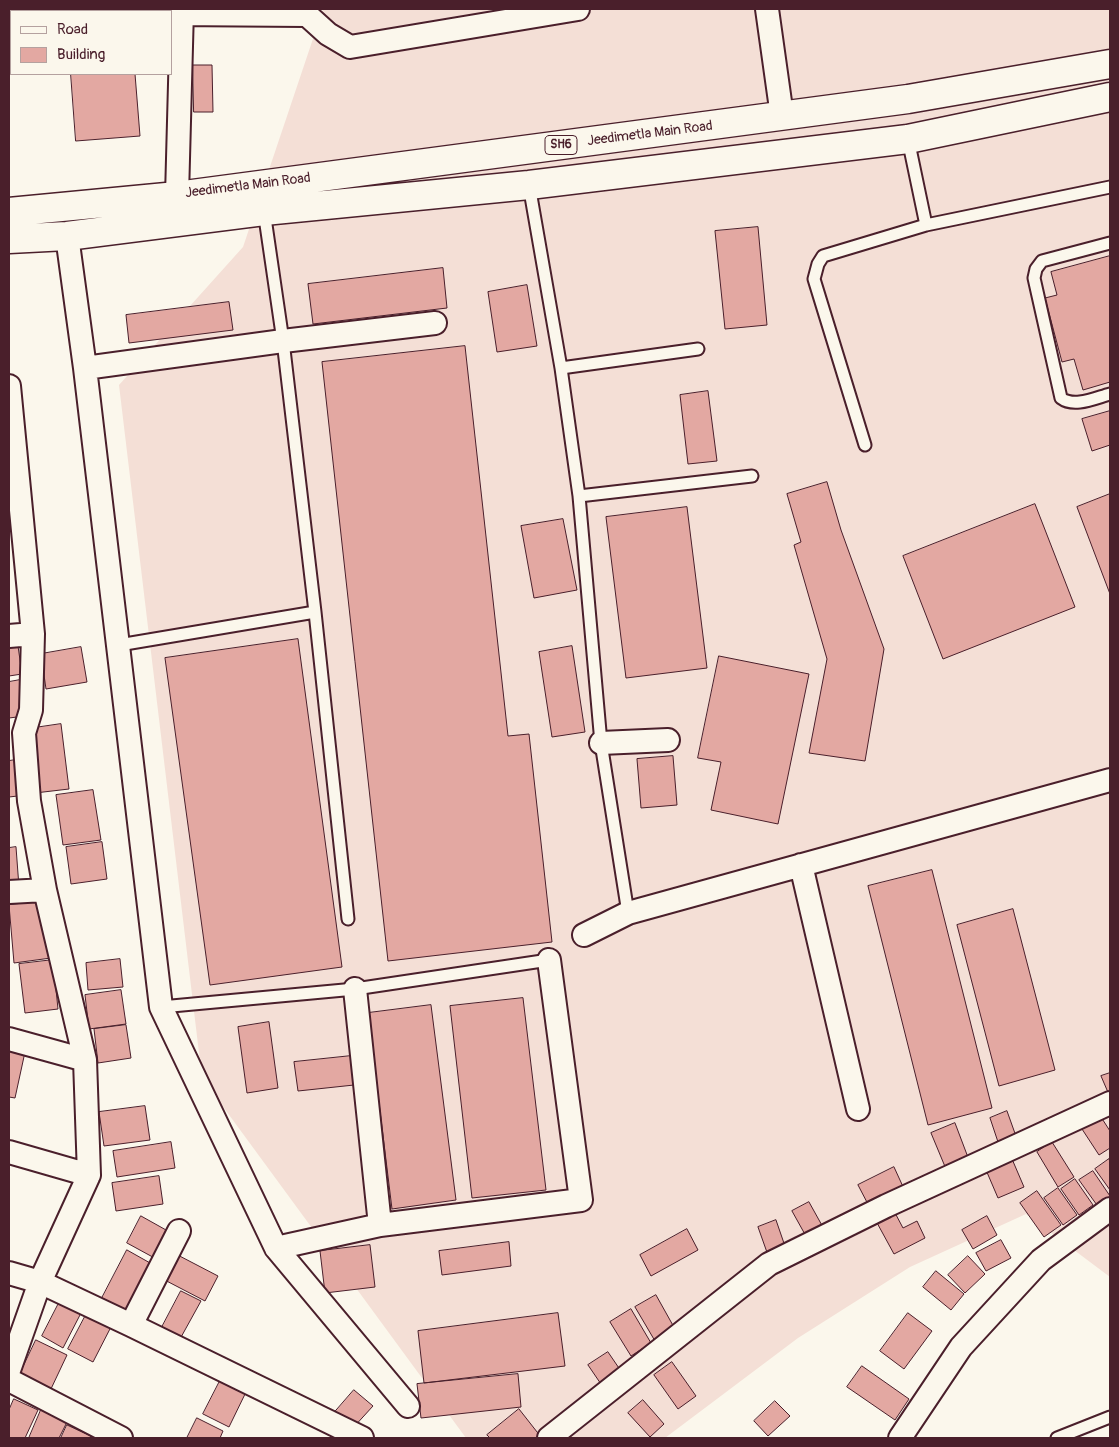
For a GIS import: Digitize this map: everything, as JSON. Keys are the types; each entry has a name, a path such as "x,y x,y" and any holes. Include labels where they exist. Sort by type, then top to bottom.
{"main road":[{"name":"Jeedimetla Main Road","path":"9,212 177,196 782,116 908,99 1110,64"},
{"name":"Jeedimetla Main Road","path":"9,239 67,236 264,211 529,185 908,139 1110,97"}],"street":[{"path":"177,196 178,12 307,12 328,34 350,47 578,9"},
{"path":"767,9 782,116"},
{"path":"67,236 85,368 162,1007 276,1248 408,1406"},
{"path":"85,368 283,341 435,323"},
{"path":"9,386 16,548 33,634 31,710 16,733 19,802 45,890 85,1060 89,1175 40,1282 9,1370"},
{"path":"9,636 33,634"},
{"path":"601,743 668,740"},
{"path":"584,935 628,913 1110,780"},
{"path":"801,865 858,1109"},
{"path":"9,892 45,890"},
{"path":"276,1248 380,1225 581,1200 549,960"},
{"path":"355,989 380,1225"},
{"path":"9,1038 85,1060"},
{"path":"549,1438 769,1264 886,1206 1110,1103"},
{"path":"9,1152 89,1175"},
{"path":"900,1438 961,1347 1042,1260 1110,1209"},
{"path":"131,1325 179,1231"},
{"path":"9,1273 40,1282 362,1438"},
{"path":"9,1380 121,1438"}],"lane":[{"path":"908,139 926,225"},
{"path":"529,185 561,368 579,496 601,743 628,913"},
{"path":"865,445 814,279 818,264 823,256 926,225 1110,187"},
{"path":"264,211 283,341 315,612 348,919"},
{"path":"1110,243 1042,261 1036,269 1034,278 1061,398 1074,403 1110,394"},
{"path":"561,368 698,349"},
{"path":"579,496 752,476"},
{"path":"119,645 315,612"},
{"path":"162,1007 355,989 549,960"},
{"path":"1057,1438 1110,1417"}],"shaded area":[{"path":"323,9 1110,9 1110,1277 1026,1214 910,1267 798,1338 665,1438 466,1438 202,1078 119,385 243,247"}],"building":[{"path":"193,65 212,65 213,112 194,112"},
{"path":"71,75 135,75 140,136 76,141"},
{"path":"758,227 767,325 725,329 715,231"},
{"path":"1110,256 1110,382 1083,390 1074,359 1062,362 1045,298 1057,295 1051,272"},
{"path":"443,268 447,308 313,324 308,284"},
{"path":"527,285 537,346 497,352 488,292"},
{"path":"229,302 233,330 129,343 126,315"},
{"path":"465,346 508,736 529,734 552,942 388,961 322,362"},
{"path":"708,391 717,461 688,464 680,395"},
{"path":"1110,411 1110,445 1092,451 1082,419"},
{"path":"827,482 841,530 884,649 865,761 809,753 827,659 794,545 801,542 787,494"},
{"path":"1110,494 1110,594 1077,507"},
{"path":"1035,504 1075,607 943,659 903,556"},
{"path":"687,507 707,668 626,678 606,517"},
{"path":"563,519 577,590 534,598 521,526"},
{"path":"17,639 22,674 9,676 9,640"},
{"path":"298,639 342,967 210,985 165,658"},
{"path":"572,646 585,732 552,737 539,652"},
{"path":"81,647 87,682 46,689 41,654"},
{"path":"719,656 809,674 778,824 711,810 721,762 698,758"},
{"path":"20,680 25,716 9,718 9,682"},
{"path":"61,724 69,789 35,793 27,729"},
{"path":"673,756 677,805 641,808 637,759"},
{"path":"22,759 26,795 9,797 9,761"},
{"path":"93,790 101,840 63,845 56,795"},
{"path":"102,842 107,879 71,884 66,847"},
{"path":"16,847 19,887 9,888 9,848"},
{"path":"932,870 992,1108 928,1125 868,886"},
{"path":"45,901 51,958 14,963 9,905"},
{"path":"1013,909 1055,1070 999,1086 957,925"},
{"path":"120,959 123,987 88,990 86,963"},
{"path":"53,960 58,1009 25,1013 19,964"},
{"path":"121,990 126,1024 89,1029 85,995"},
{"path":"523,998 546,1190 472,1198 450,1006"},
{"path":"431,1005 456,1200 392,1209 368,1013"},
{"path":"269,1022 278,1088 247,1093 238,1027"},
{"path":"126,1025 131,1058 98,1063 94,1029"},
{"path":"9,1049 25,1052 15,1098 9,1097"},
{"path":"351,1056 354,1085 298,1091 294,1062"},
{"path":"1110,1073 1110,1097 1101,1076"},
{"path":"145,1106 150,1140 104,1146 99,1112"},
{"path":"1007,1111 1017,1139 999,1145 990,1118"},
{"path":"1099,1114 1110,1131 1110,1148 1099,1155 1080,1126"},
{"path":"955,1123 969,1160 946,1169 931,1133"},
{"path":"171,1142 175,1168 117,1177 113,1151"},
{"path":"1052,1142 1074,1177 1058,1187 1037,1152"},
{"path":"1012,1159 1024,1187 998,1198 986,1170"},
{"path":"1109,1159 1110,1162 1110,1190 1095,1169"},
{"path":"894,1167 905,1191 870,1208 858,1185"},
{"path":"1093,1171 1110,1196 1110,1200 1099,1208 1079,1180"},
{"path":"159,1176 163,1204 116,1211 112,1183"},
{"path":"1075,1179 1093,1205 1079,1215 1061,1189"},
{"path":"1058,1188 1077,1215 1063,1225 1044,1198"},
{"path":"1037,1191 1061,1225 1044,1237 1020,1203"},
{"path":"809,1202 824,1229 807,1238 792,1211"},
{"path":"894,1211 903,1228 917,1221 925,1238 894,1254 876,1221"},
{"path":"141,1216 175,1235 160,1261 127,1243"},
{"path":"987,1216 997,1235 973,1249 962,1230"},
{"path":"776,1220 787,1252 769,1258 758,1227"},
{"path":"687,1229 698,1250 651,1276 640,1255"},
{"path":"1001,1240 1011,1258 986,1271 976,1253"},
{"path":"509,1242 511,1266 442,1275 439,1251"},
{"path":"370,1245 375,1287 325,1293 320,1251"},
{"path":"127,1250 159,1268 135,1315 102,1298"},
{"path":"170,1251 218,1276 205,1301 157,1276"},
{"path":"968,1256 985,1274 965,1293 948,1275"},
{"path":"936,1271 964,1294 951,1310 923,1287"},
{"path":"181,1291 201,1301 180,1339 161,1329"},
{"path":"656,1295 675,1329 655,1341 635,1307"},
{"path":"60,1301 81,1313 63,1348 42,1336"},
{"path":"631,1309 651,1343 631,1356 610,1322"},
{"path":"88,1311 113,1323 93,1362 68,1349"},
{"path":"558,1313 565,1366 424,1383 418,1331"},
{"path":"908,1313 932,1331 904,1369 880,1351"},
{"path":"36,1340 67,1355 50,1391 19,1376"},
{"path":"608,1352 623,1374 603,1387 588,1365"},
{"path":"672,1362 696,1396 678,1409 654,1375"},
{"path":"862,1366 909,1399 895,1420 847,1387"},
{"path":"518,1374 521,1407 421,1418 417,1384"},
{"path":"222,1377 247,1390 229,1427 203,1414"},
{"path":"354,1390 373,1406 352,1429 334,1413"},
{"path":"14,1399 38,1410 25,1438 9,1438 9,1410"},
{"path":"643,1400 664,1424 650,1437 628,1413"},
{"path":"775,1401 790,1416 768,1436 754,1421"},
{"path":"519,1409 541,1437 490,1438 487,1435"},
{"path":"41,1410 67,1422 59,1438 29,1438"},
{"path":"197,1418 223,1431 220,1438 187,1438"},
{"path":"67,1425 91,1436 90,1438 61,1438"}]}
